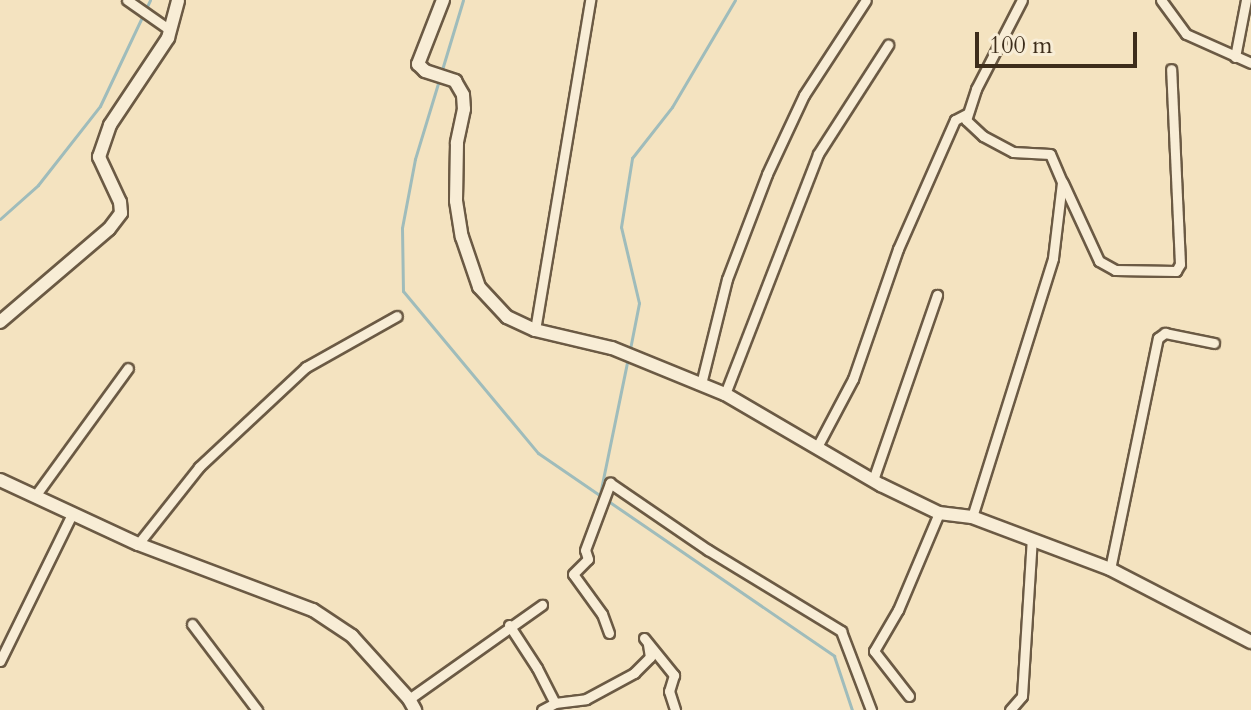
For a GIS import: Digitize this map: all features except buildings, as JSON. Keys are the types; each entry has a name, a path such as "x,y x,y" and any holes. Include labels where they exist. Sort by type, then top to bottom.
{"street":[{"path":"127,0 170,30"},
{"path":"0,322 109,229 121,213 120,202 99,157 110,125 170,30 178,0"},
{"path":"443,0 418,64 425,71 455,81 463,95 464,109 457,143 456,201 470,267 491,304 507,317 535,330 629,356 725,394 873,480 939,513 972,517 1110,569 1251,642"},
{"path":"535,330 590,0"},
{"path":"701,384 727,279 767,174 804,95 866,0"},
{"path":"1022,0 966,120 983,136 1013,152 1050,154 1099,261 1115,270 1176,271 1180,264 1171,69"},
{"path":"1161,0 1186,34 1251,63"},
{"path":"1235,57 1246,0"},
{"path":"725,394 818,154 888,45"},
{"path":"817,447 853,379 898,249 955,120 967,114"},
{"path":"972,517 1053,258 1062,182"},
{"path":"873,480 937,295"},
{"path":"138,544 199,467 306,367 397,316"},
{"path":"1110,569 1158,338 1165,333 1214,343"},
{"path":"35,496 128,368"},
{"path":"0,480 138,544 313,610 352,636 412,704 509,625 542,605"},
{"path":"609,633 602,614 573,574 588,559 585,550 610,483 708,550 841,631 871,710"},
{"path":"909,696 874,651 910,584 939,513"},
{"path":"0,661 72,514"},
{"path":"1010,710 1022,696 1032,539"},
{"path":"192,624 257,710"},
{"path":"509,625 555,703"},
{"path":"542,710 555,703 586,699 634,673 650,657 646,641 674,675 669,691 675,710"}],"waterway":[{"path":"0,219 38,185 100,106 150,0"},
{"path":"441,73 463,0"},
{"path":"630,349 639,303 621,227 632,158 672,107 735,0"},
{"path":"439,80 415,159 402,228 403,291 538,453 834,656 852,710"},
{"path":"600,494 628,357"}]}
